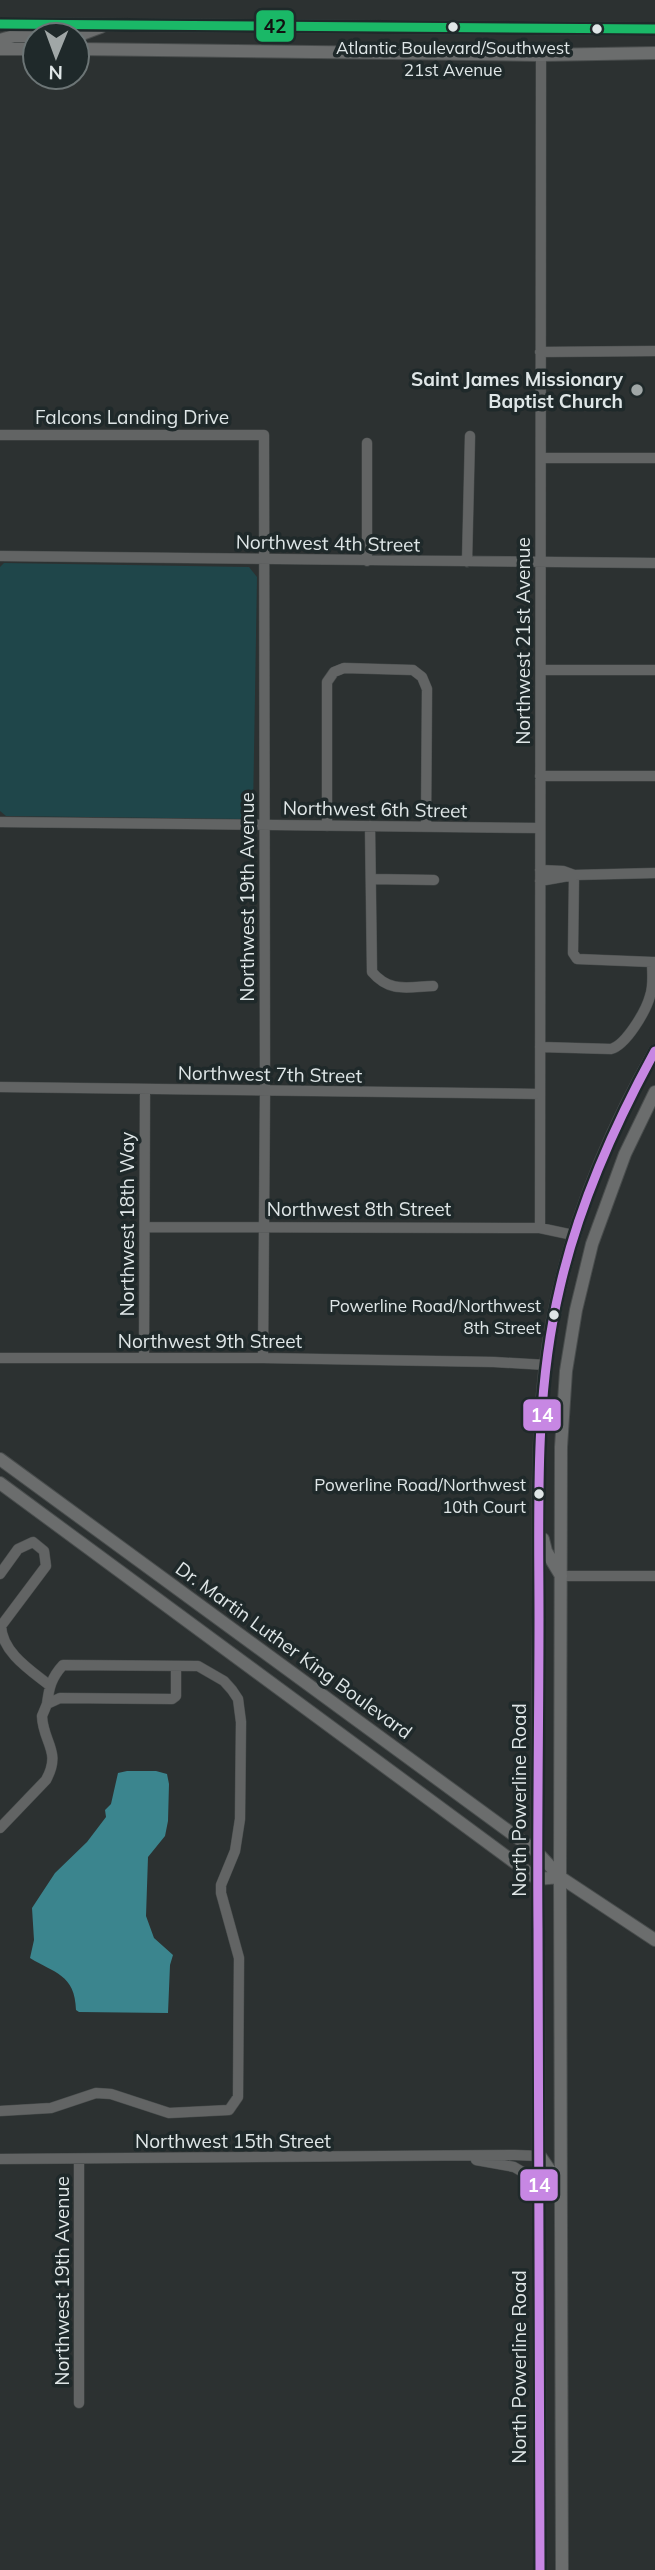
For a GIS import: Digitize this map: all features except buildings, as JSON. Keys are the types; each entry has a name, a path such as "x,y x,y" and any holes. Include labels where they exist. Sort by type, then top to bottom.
{"main road":[{"path":"0,24 655,29"},
{"path":"91,31 108,24"},
{"path":"0,40 21,36"},
{"path":"0,49 21,49"},
{"path":"91,49 541,55 655,53"},
{"name":"North Powerline Road","path":"540,2570 537,1852 540,1447 546,1365 555,1306 573,1235 607,1144 655,1051"},
{"path":"562,2570 561,1447 566,1371 592,1244 625,1154 655,1092"},
{"path":"581,1213 592,1244"},
{"path":"573,1235 582,1247 586,1270"},
{"name":"Dr. Martin Luther King Boulevard","path":"0,1459 537,1852 560,1877 655,1940"},
{"name":"Dr. Martin Luther King Boulevard","path":"0,1483 537,1879"},
{"path":"540,1527 547,1550 561,1576"},
{"path":"537,1879 560,1877"},
{"path":"539,2119 552,2146 560,2152"},
{"path":"540,2157 551,2172 560,2208"}],"street":[{"name":"Northwest 21st Avenue","path":"540,1228 541,55"},
{"path":"540,352 655,351"},
{"name":"Falcons Landing Drive","path":"0,435 264,435"},
{"name":"Northwest 19th Avenue","path":"263,1358 264,435"},
{"path":"467,562 470,436"},
{"path":"367,443 367,561"},
{"path":"541,458 655,458"},
{"name":"Northwest 4th Street","path":"0,556 655,563"},
{"path":"327,826 327,682 334,673 344,668 412,670 422,677 427,689 426,827"},
{"path":"541,670 655,670"},
{"path":"540,776 655,776"},
{"name":"Northwest 6th Street","path":"0,822 540,828"},
{"path":"370,826 372,972 382,984 390,987 433,986"},
{"path":"540,876 563,871 574,875 655,873"},
{"path":"540,1047 611,1049 620,1046 650,997 654,962 577,959 573,953 574,875"},
{"path":"371,879 434,880"},
{"name":"Northwest 7th Street","path":"0,1087 540,1094"},
{"name":"Northwest 18th Way","path":"144,1358 145,1089"},
{"name":"Northwest 8th Street","path":"145,1227 540,1228 573,1235"},
{"name":"Northwest 9th Street","path":"0,1358 263,1358 546,1365"},
{"path":"0,1574 18,1549 33,1542 44,1551 46,1566 3,1617 1,1636 25,1666 50,1685"},
{"path":"561,1576 655,1576"},
{"path":"0,1828 50,1773 54,1752 42,1716 54,1674 62,1665 198,1666 224,1681 238,1699 241,1722 240,1819 235,1851 221,1885 221,1893 239,1958 238,2097 229,2110 216,2112 169,2113 111,2094 96,2093 51,2108 0,2111"},
{"path":"47,1704 60,1698 172,1699 176,1696 176,1666"},
{"name":"Northwest 15th Street","path":"465,2157 514,2167 540,2182"},
{"name":"Northwest 15th Street","path":"0,2159 540,2157"},
{"name":"Northwest 19th Avenue","path":"79,2159 79,2403"}],"shaded area":[{"path":"4,563 249,567 257,577 253,810 245,819 6,816 0,811 0,567"},
{"path":"156,1771 167,1774 169,1784 165,1836 148,1857 146,1916 154,1938 173,1955 170,1965 168,2013 79,2012 76,2010 72,1989 62,1976 30,1958 34,1940 32,1908 55,1873 87,1842 106,1817 105,1810 111,1804 118,1773"}],"transit line":[{"name":"42","path":"0,24 655,29"},
{"name":"14","path":"540,2570 538,1851 539,1493 542,1410 552,1328 577,1226 599,1166 655,1051"}],"place":[{"name":"Atlantic Boulevard/Southwest 21st Avenue","path":"453,27"},
{"name":"Saint James Missionary Baptist Church","path":"637,390"},
{"name":"Powerline Road/Northwest 8th Street","path":"554,1315"},
{"name":"Powerline Road/Northwest 10th Court","path":"539,1494"}]}
